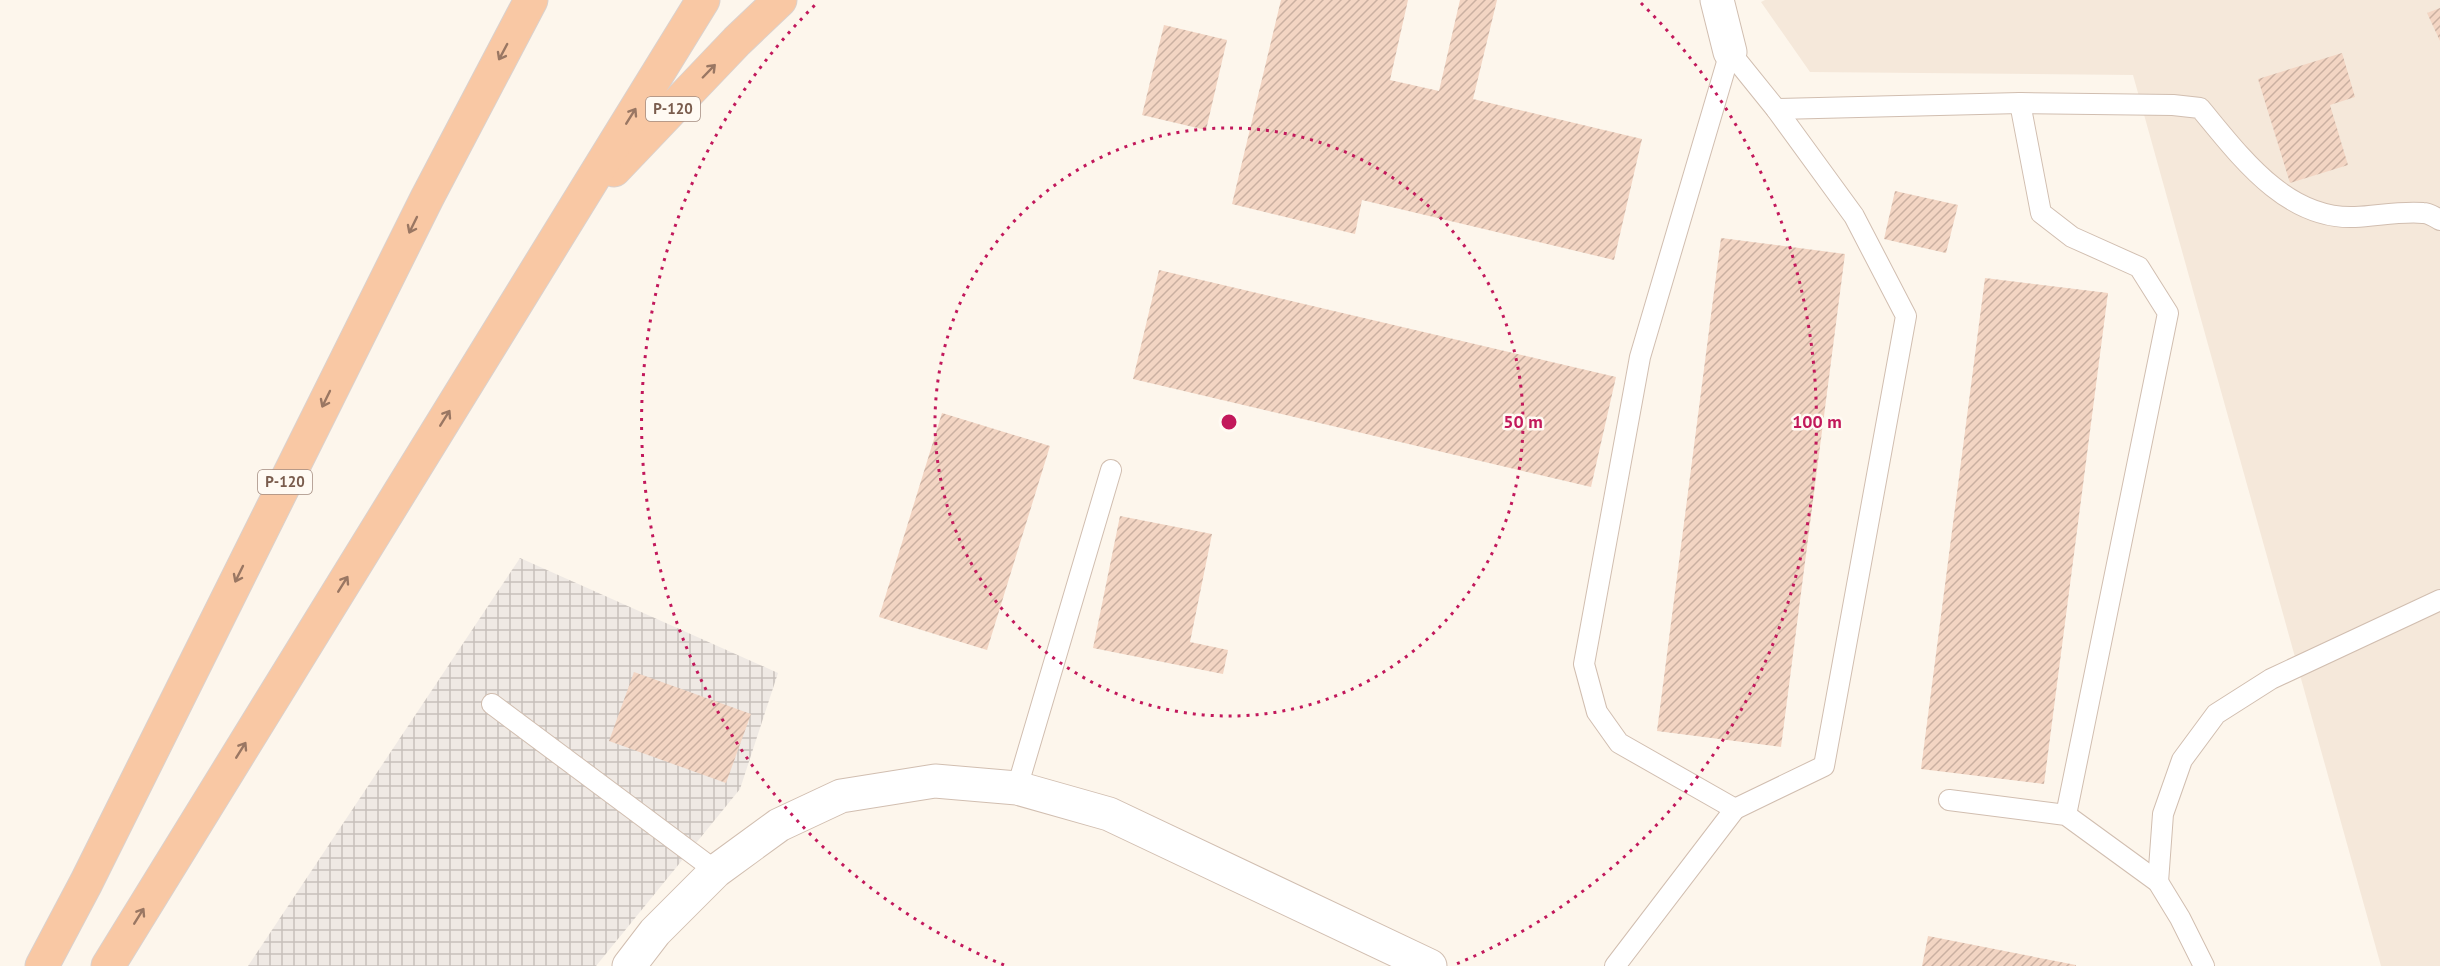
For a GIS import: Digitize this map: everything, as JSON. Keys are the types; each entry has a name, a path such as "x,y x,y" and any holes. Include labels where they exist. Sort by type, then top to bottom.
{"highway":[{"name":"Р-120","path":"42,966 86,883 421,208 531,0"},
{"path":"567,219 703,0"},
{"name":"Р-120","path":"108,966 567,219 737,41 780,0"}],"street":[{"path":"1717,0 1730,52"},
{"path":"629,966 655,932 716,871 779,825 841,796 935,781 1017,788 1109,814 1430,966"}],"lane":[{"path":"1615,966 1735,809 1824,766 1906,316 1854,216 1776,109 1730,52"},
{"path":"1730,52 1640,357 1584,664 1597,712 1619,744 1735,809"},
{"path":"1776,109 2020,103 2173,105 2200,108 2238,153 2279,193 2317,212 2351,217 2426,213 2440,220"},
{"path":"2020,103 2041,213 2072,237 2139,267 2168,313 2066,815"},
{"path":"1017,788 1111,470"},
{"path":"2158,882 2163,814 2182,760 2216,714 2271,679 2440,600"},
{"path":"492,704 716,871"},
{"path":"1949,800 2066,815 2158,882 2180,918 2204,966"}],"shaded area":[{"path":"1765,0 2440,0 2440,966 2381,966 2133,75 1810,72 1761,2"},
{"path":"520,558 778,673 740,789 596,966 248,966"}],"building":[{"path":"1281,0 1408,0 1390,80 1439,91 1460,0 1497,0 1473,99 1642,139 1614,260 1362,200 1355,234 1232,204"},
{"path":"2440,8 2440,41 2427,13"},
{"path":"1164,25 1227,40 1206,130 1142,115"},
{"path":"2342,53 2355,97 2330,105 2348,165 2290,183 2258,79"},
{"path":"1895,191 1958,205 1946,253 1884,239"},
{"path":"1721,238 1845,254 1781,747 1657,731"},
{"path":"1159,270 1616,377 1591,487 1133,379"},
{"path":"1985,278 2108,293 2044,784 1921,769"},
{"path":"942,413 1050,446 987,650 879,617"},
{"path":"1120,516 1212,534 1190,642 1228,650 1223,674 1093,648"},
{"path":"634,672 751,714 726,783 609,741"},
{"path":"1928,936 2076,965 2076,966 1922,966"}]}
